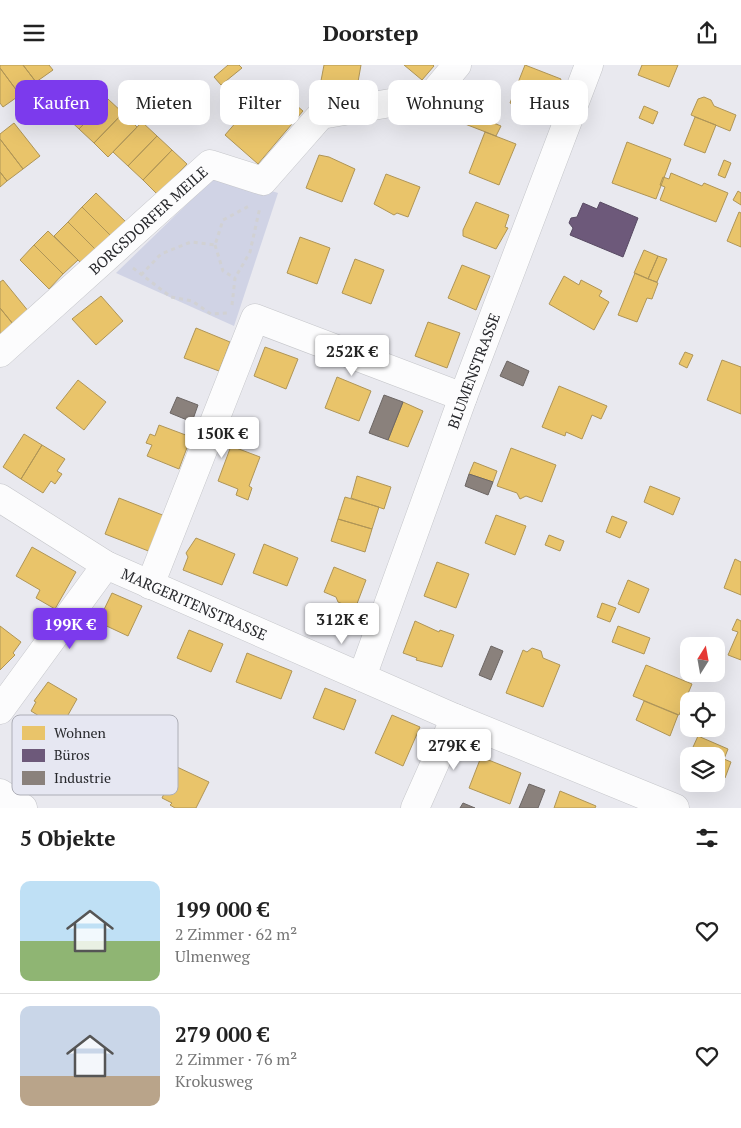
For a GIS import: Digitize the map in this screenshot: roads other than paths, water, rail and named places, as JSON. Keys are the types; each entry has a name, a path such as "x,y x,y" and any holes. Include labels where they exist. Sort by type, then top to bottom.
{"street":[{"name":"BORGSDORFER MEILE","path":"0,353 210,164 262,190 321,115 431,96 457,65"},
{"name":"BLUMENSTRASSE","path":"362,677 463,397 587,65"},
{"path":"150,585 255,318 463,397"},
{"name":"MARGERITENSTRASSE","path":"0,498 106,565 455,718 675,808"},
{"path":"0,710 106,565"},
{"path":"415,808 455,718"},
{"path":"0,793 23,808"}]}
